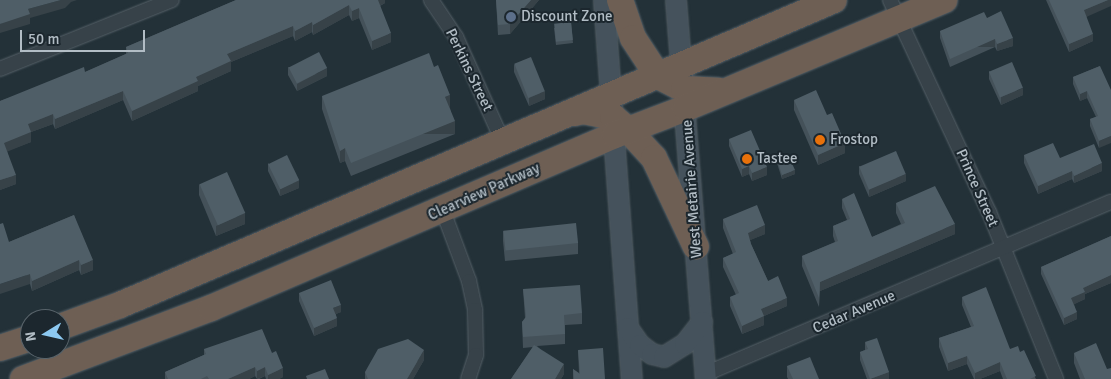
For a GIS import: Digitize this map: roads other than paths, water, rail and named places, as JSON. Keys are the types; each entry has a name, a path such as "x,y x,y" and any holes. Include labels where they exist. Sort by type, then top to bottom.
{"highway":[{"path":"620,0 632,38 677,85"},
{"name":"Clearview Parkway","path":"23,379 211,308 443,210 617,119 834,0"},
{"name":"Clearview Parkway","path":"70,323 120,305 442,166 569,114 617,119 677,85 731,90 894,10 944,0"},
{"path":"617,119 654,158 672,191 696,247"},
{"path":"374,238 374,226 379,213 438,188 442,166"},
{"path":"0,348 20,341"}],"main road":[{"path":"604,0 617,119 632,379"},
{"name":"West Metairie Avenue","path":"676,0 677,85 696,247 706,376"},
{"path":"628,328 640,345 652,354 664,357 685,344 702,322"}],"street":[{"path":"0,69 170,0"},
{"name":"Perkins Street","path":"431,0 456,37 503,142"},
{"name":"Prince Street","path":"894,10 989,212 1056,379"},
{"name":"Cedar Avenue","path":"706,376 1111,202"},
{"path":"443,210 469,281 475,310 476,355 468,379"}],"place":[{"name":"Discount Zone","path":"511,17"},
{"name":"Frostop","path":"820,140"},
{"name":"Tastee","path":"747,159"}]}
